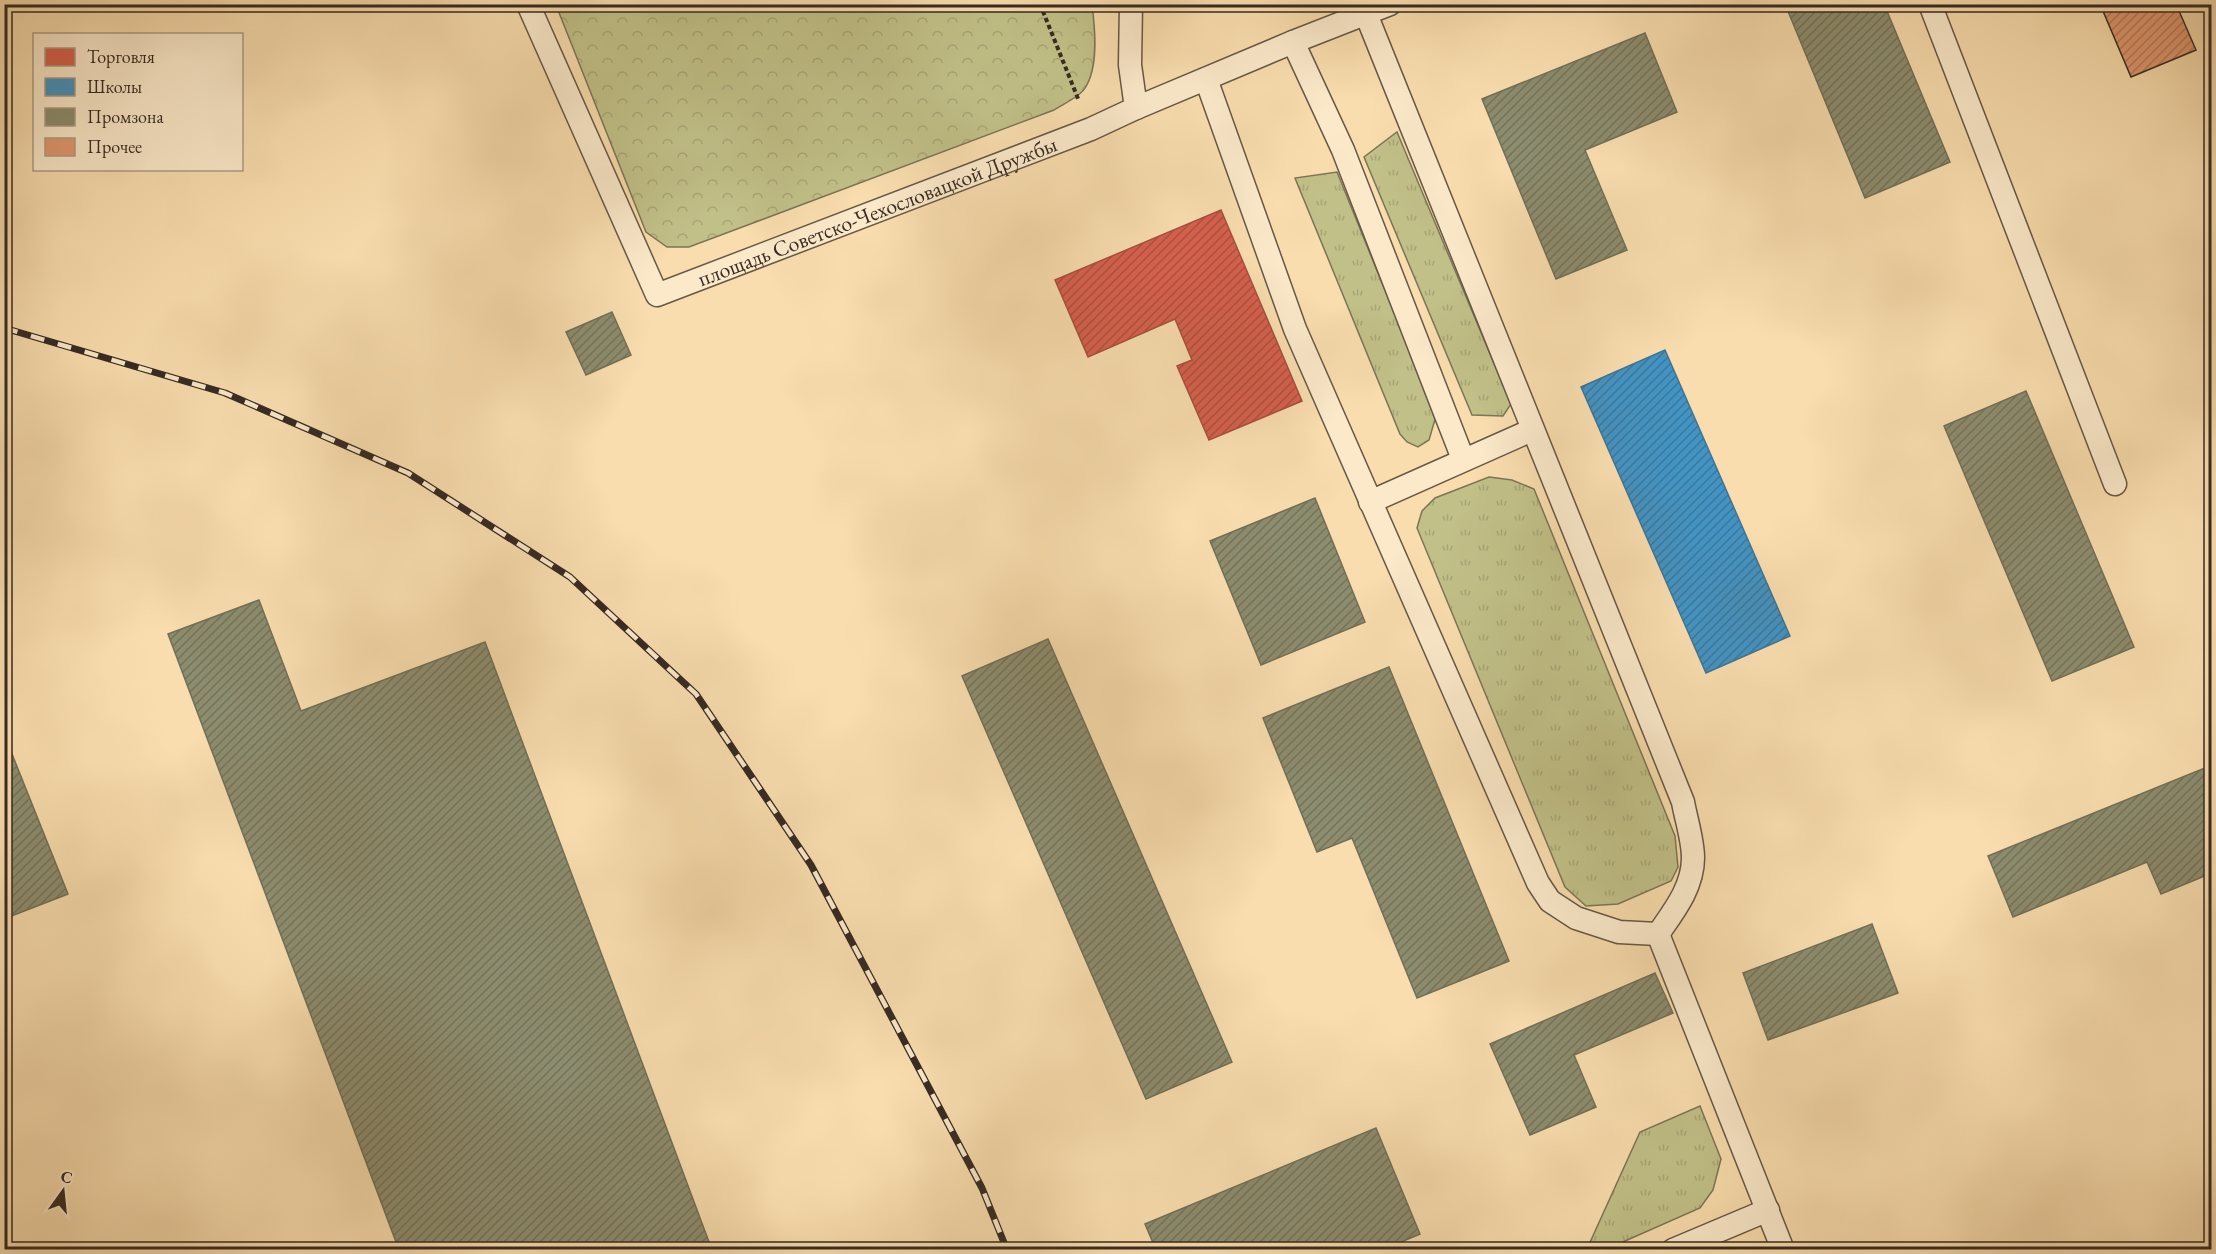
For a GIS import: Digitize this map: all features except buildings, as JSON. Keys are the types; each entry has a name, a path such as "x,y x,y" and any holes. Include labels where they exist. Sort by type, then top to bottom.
{"lane":[{"name":"площадь Советско-Чехословацкой Дружбы","path":"528,4 657,295 1091,129 1293,42 1390,4"},
{"path":"1131,4 1130,65 1136,108"},
{"path":"1930,4 2115,484"},
{"path":"1366,14 1683,802 1693,857 1688,886 1658,934"},
{"path":"1293,42 1343,150 1463,459"},
{"path":"1206,79 1295,329 1538,883 1550,901 1576,918 1619,932 1658,934"},
{"path":"1370,502 1532,430"},
{"path":"1658,934 1783,1250"},
{"path":"1673,1250 1768,1210"}],"path":[{"path":"1040,4 1091,129"}],"green space":[{"path":"556,5 1092,5 1095,36 1094,59 1083,91 1054,110 689,247 667,247 646,232"},
{"path":"1397,132 1511,404 1503,416 1472,415 1364,157"},
{"path":"1337,172 1436,416 1429,440 1418,447 1407,442 1400,434 1295,178"},
{"path":"1489,477 1512,480 1534,489 1675,836 1678,867 1671,881 1618,904 1586,906 1565,887 1417,528 1422,511 1435,498"},
{"path":"1700,1106 1721,1159 1713,1190 1700,1208 1607,1249 1587,1249 1640,1132"}],"railway":[{"path":"4,328 225,393 408,473 570,577 696,694 811,865 982,1188 1007,1250"}]}
